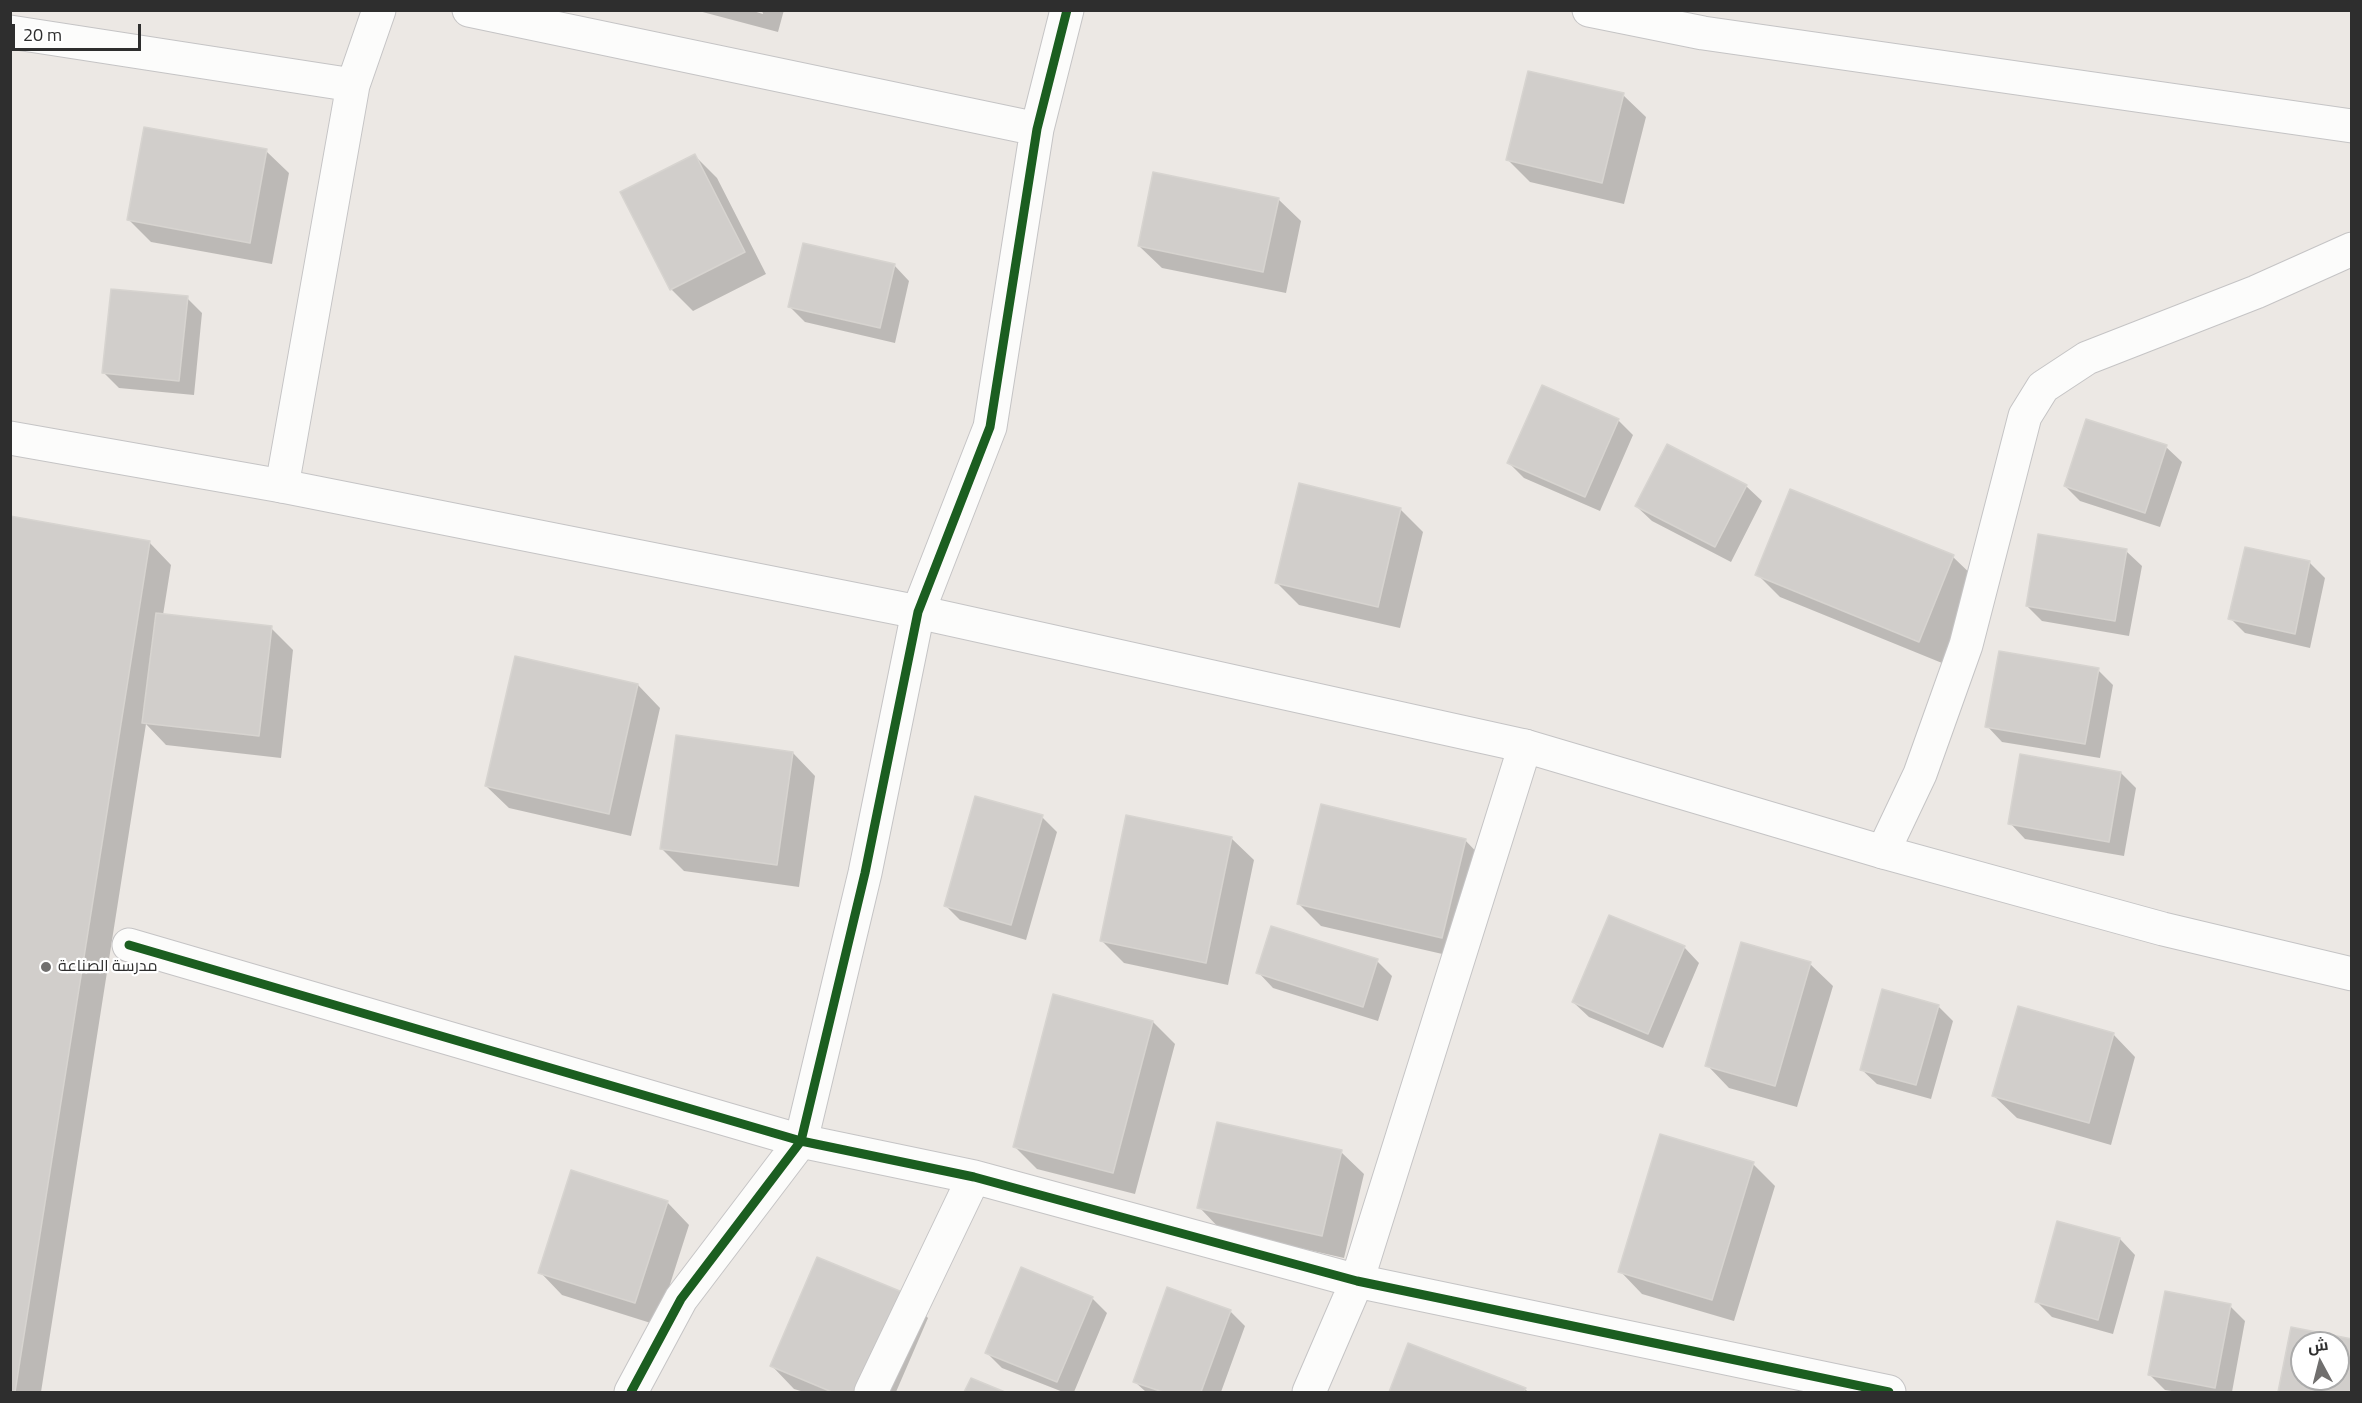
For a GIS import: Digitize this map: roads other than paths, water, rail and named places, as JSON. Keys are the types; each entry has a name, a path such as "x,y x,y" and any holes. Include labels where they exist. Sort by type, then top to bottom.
{"street":[{"path":"282,486 353,85 379,10"},
{"path":"469,10 1037,129"},
{"path":"631,1392 681,1299 801,1142 865,873 918,612 990,427 1037,129 1067,10"},
{"path":"1589,10 1705,22 2352,126"},
{"path":"10,32 353,85"},
{"path":"1883,852 1920,774 1966,645 2025,416 2043,387 2087,358 2256,292 2352,249"},
{"path":"10,438 282,486 918,612 1525,746 1883,852 2163,929 2352,974"},
{"path":"1308,1392 1357,1281 1525,746"},
{"path":"129,945 801,1142 974,1177 1357,1281 1797,1383 1889,1392"},
{"path":"871,1392 974,1177"}],"place":[{"name":"مدرسة الصناعة","path":"46,967"}]}
